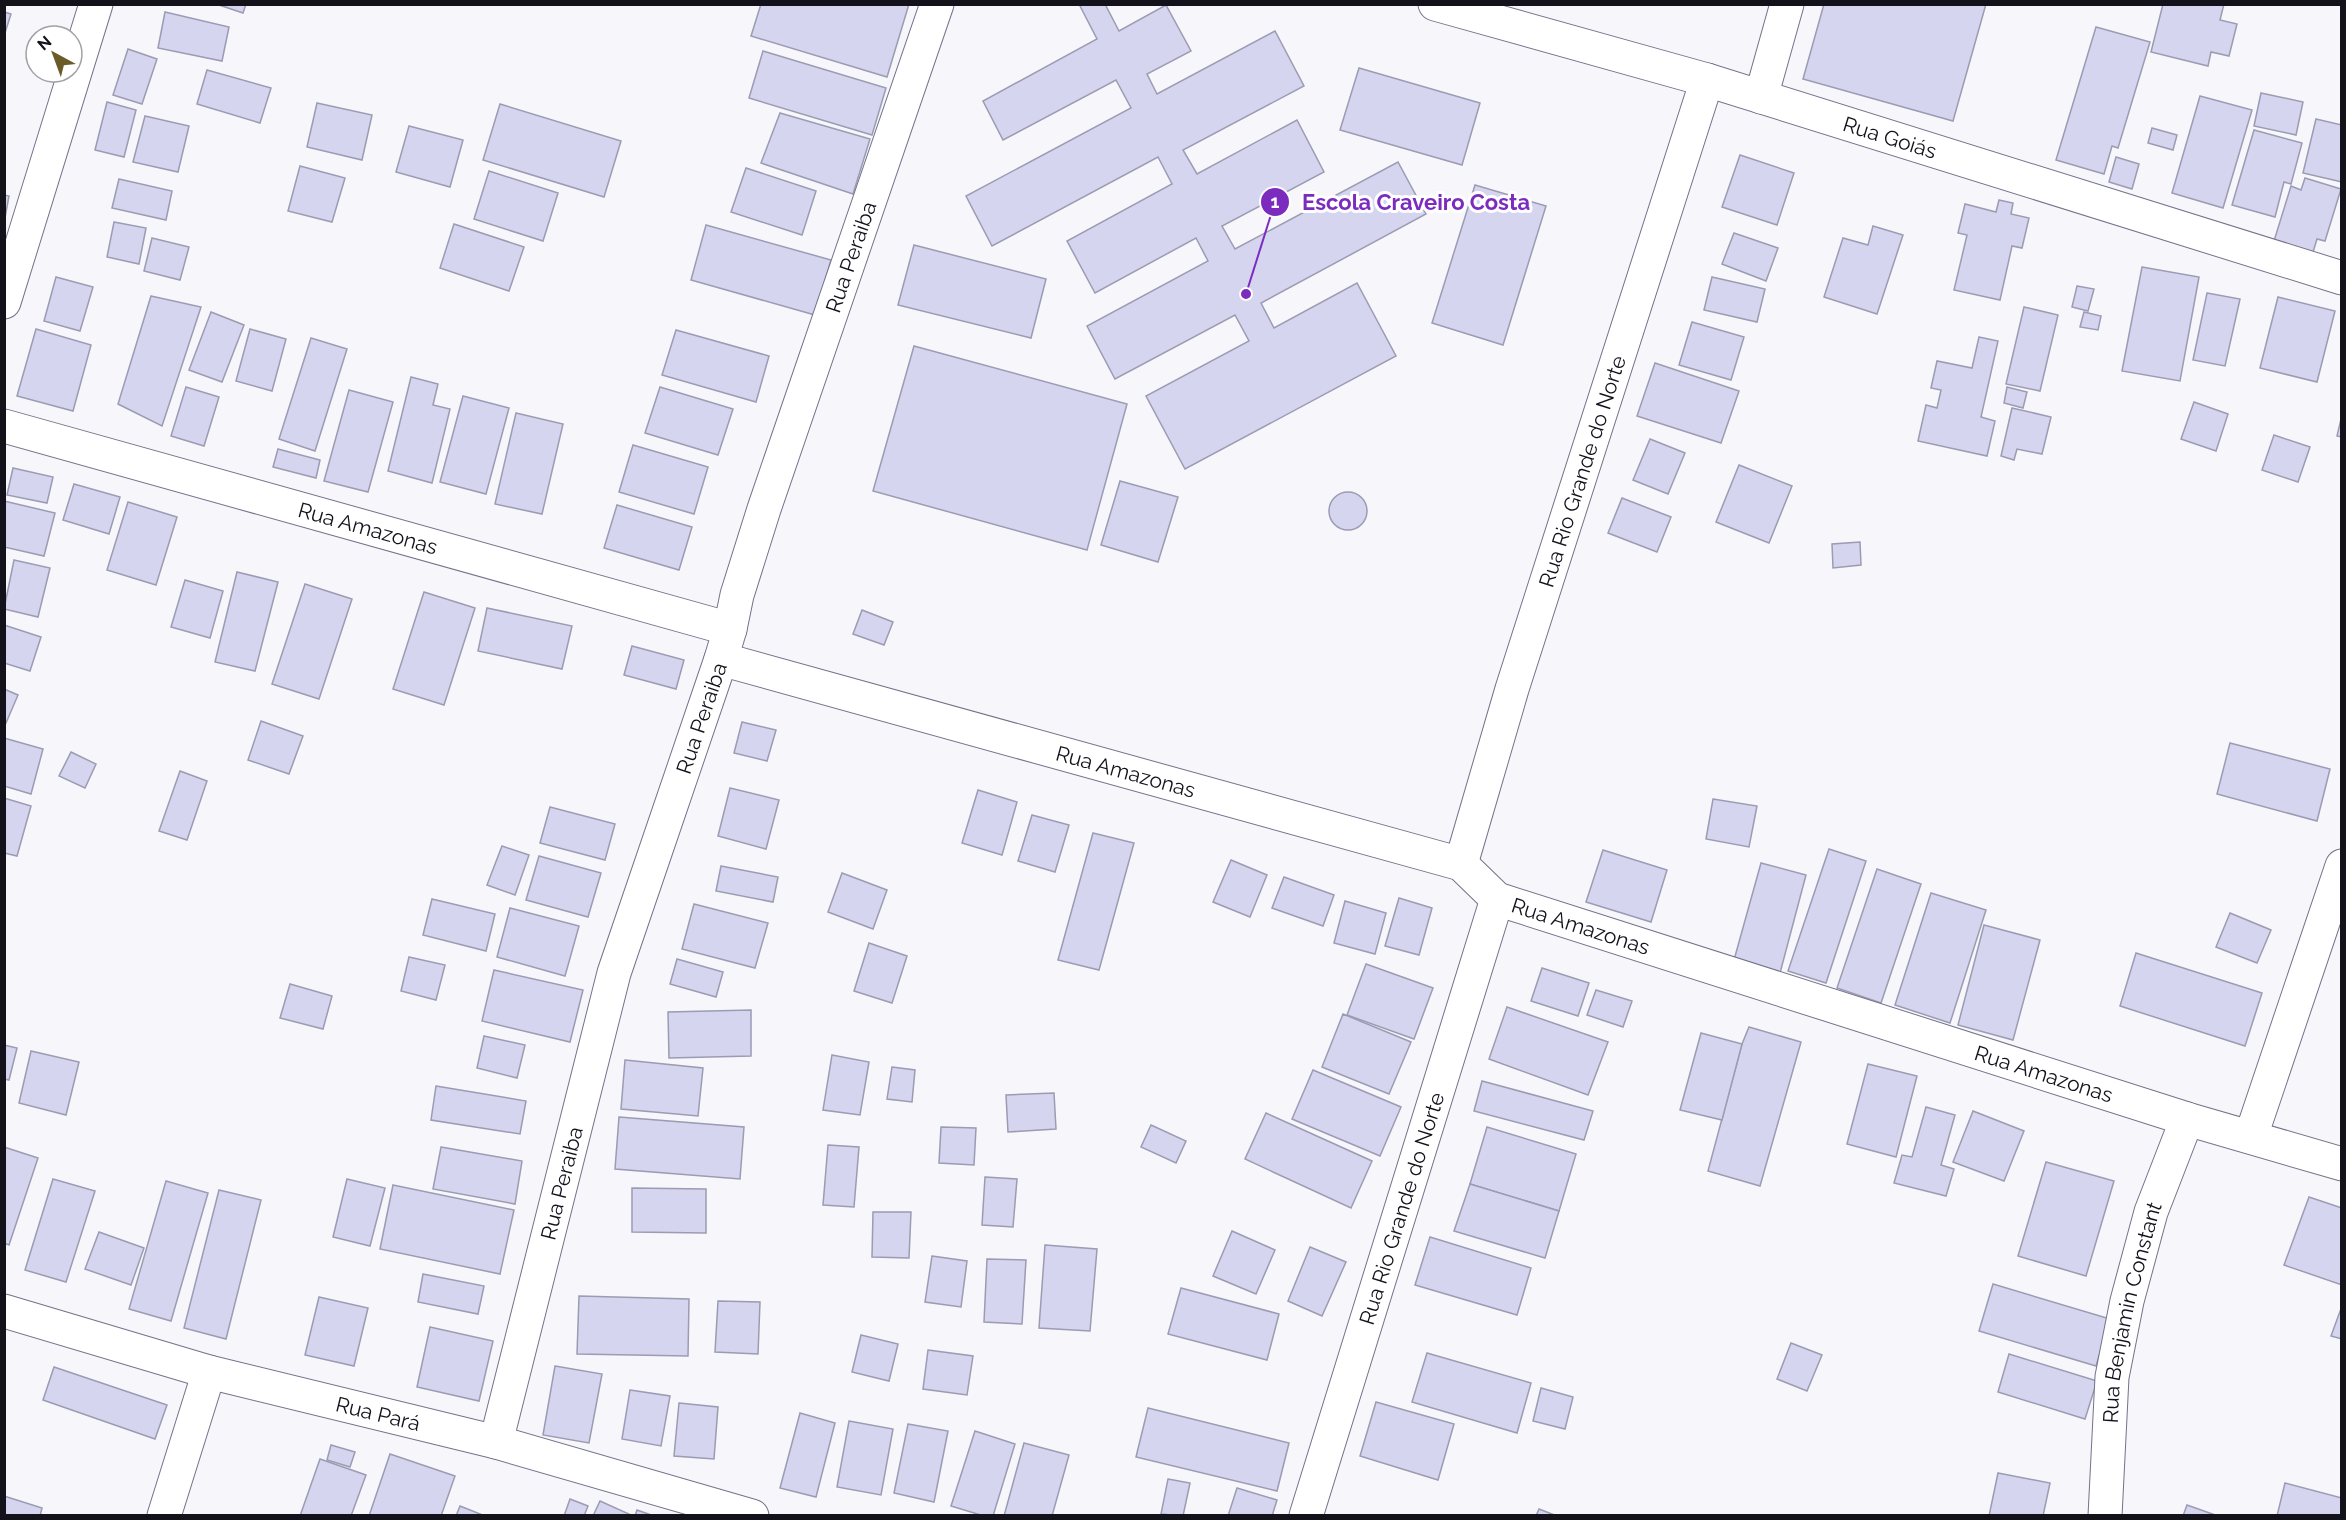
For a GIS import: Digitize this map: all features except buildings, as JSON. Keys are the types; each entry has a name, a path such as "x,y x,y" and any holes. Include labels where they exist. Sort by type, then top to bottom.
{"street":[{"path":"4,302 96,4"},
{"name":"Rua Peraiba","path":"495,1442 614,973 726,644 737,595 764,509 937,4"},
{"name":"Rua Goiás","path":"1435,4 1707,80 2342,278"},
{"path":"1761,97 1787,4"},
{"name":"Rua Rio Grande do Norte","path":"1461,864 1512,689 1707,80"},
{"name":"Rua Amazonas","path":"4,426 1461,864 1497,899 2187,1119 2342,1164"},
{"path":"2251,1136 2342,866"},
{"name":"Rua Rio Grande do Norte","path":"1306,1515 1497,899"},
{"name":"Rua Benjamin Constant","path":"2106,1515 2112,1377 2127,1300 2151,1212 2187,1119"},
{"name":"Rua Pará","path":"4,1311 209,1372 495,1442 752,1515"},
{"path":"164,1515 209,1372"}],"place":[{"name":"Escola Craveiro Costa","path":"1246,294"}]}
